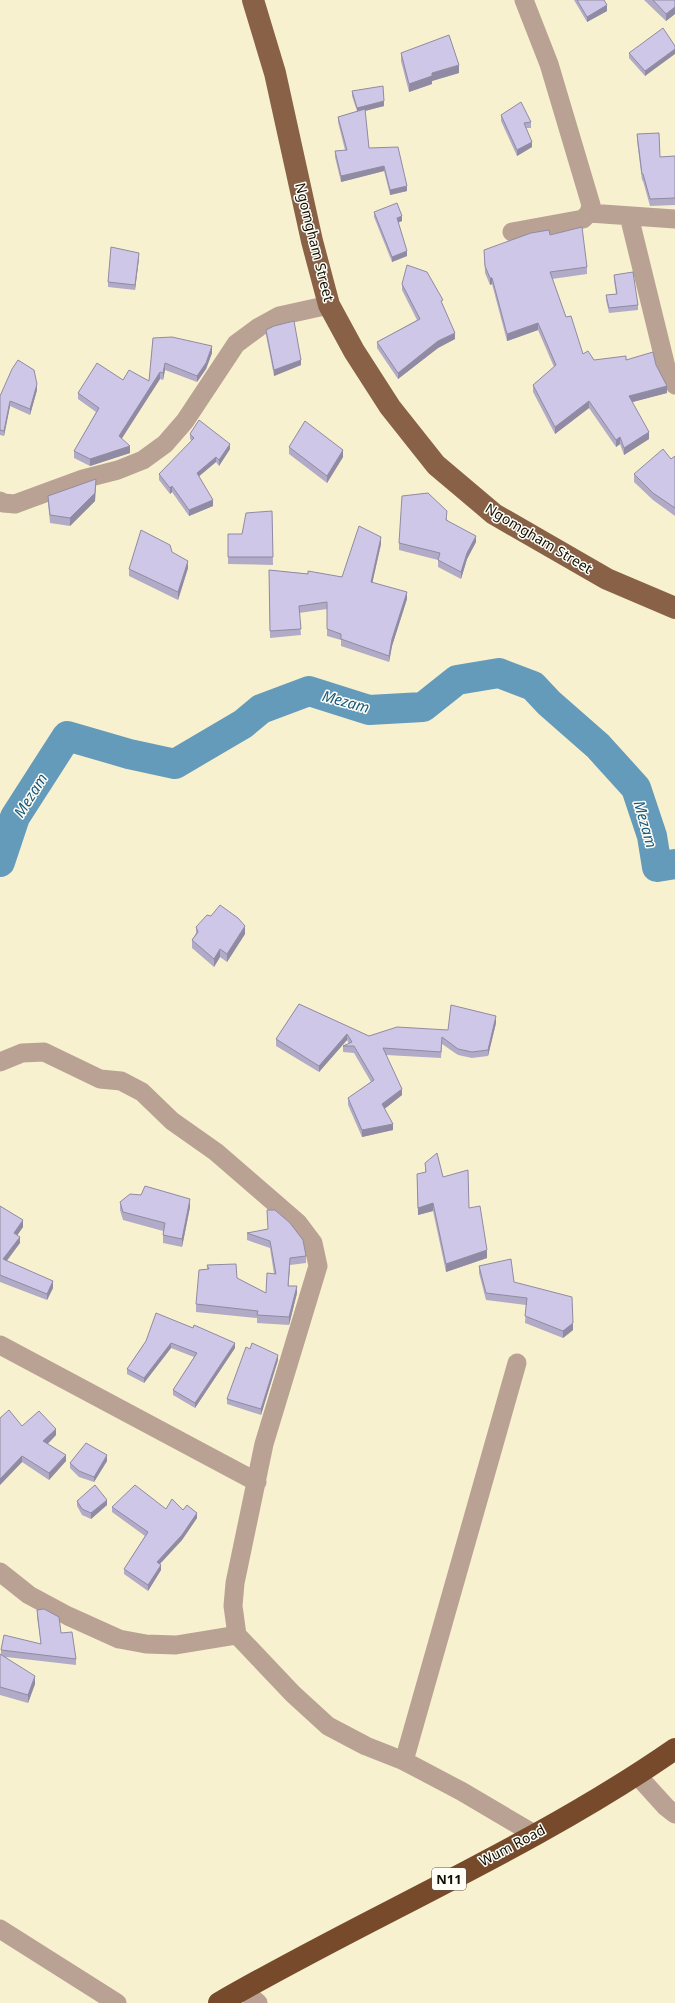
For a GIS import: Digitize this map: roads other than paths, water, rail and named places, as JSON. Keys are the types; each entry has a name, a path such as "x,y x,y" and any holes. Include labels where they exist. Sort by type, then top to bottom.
{"highway":[{"name":"Wum Road","path":"218,2003 250,1996 637,1775 675,1749"}],"main road":[{"name":"Ngomgham Street","path":"253,0 275,73 312,241 329,305 354,351 390,407 436,464 494,514 607,579 675,608"}],"street":[{"path":"512,232 582,219 589,213 591,205 549,64 524,0"},
{"path":"589,213 675,219"},
{"path":"629,216 666,367 675,385"},
{"path":"0,501 3,503 15,504 83,479 118,470 144,460 165,444 185,421 236,344 259,327 279,316 329,305"},
{"path":"0,1062 22,1053 44,1052 100,1079 121,1081 142,1092 172,1121 216,1152 298,1223 313,1243 318,1266 264,1444 235,1583 233,1606 237,1635 293,1694 328,1726 366,1746 404,1761 461,1790 534,1834"},
{"path":"0,1345 257,1482"},
{"path":"404,1761 517,1363"},
{"path":"0,1572 29,1594 68,1616 119,1639 146,1644 176,1645 237,1635"},
{"path":"637,1775 666,1807 675,1814"},
{"path":"0,1929 118,2003"}],"waterway":[{"name":"Mezam","path":"0,862 15,817 67,736 129,754 175,764 243,724 261,709 309,691 369,710 423,707 457,680 499,673 533,686 549,703 598,746 636,788 652,836 657,867 675,864"}]}
